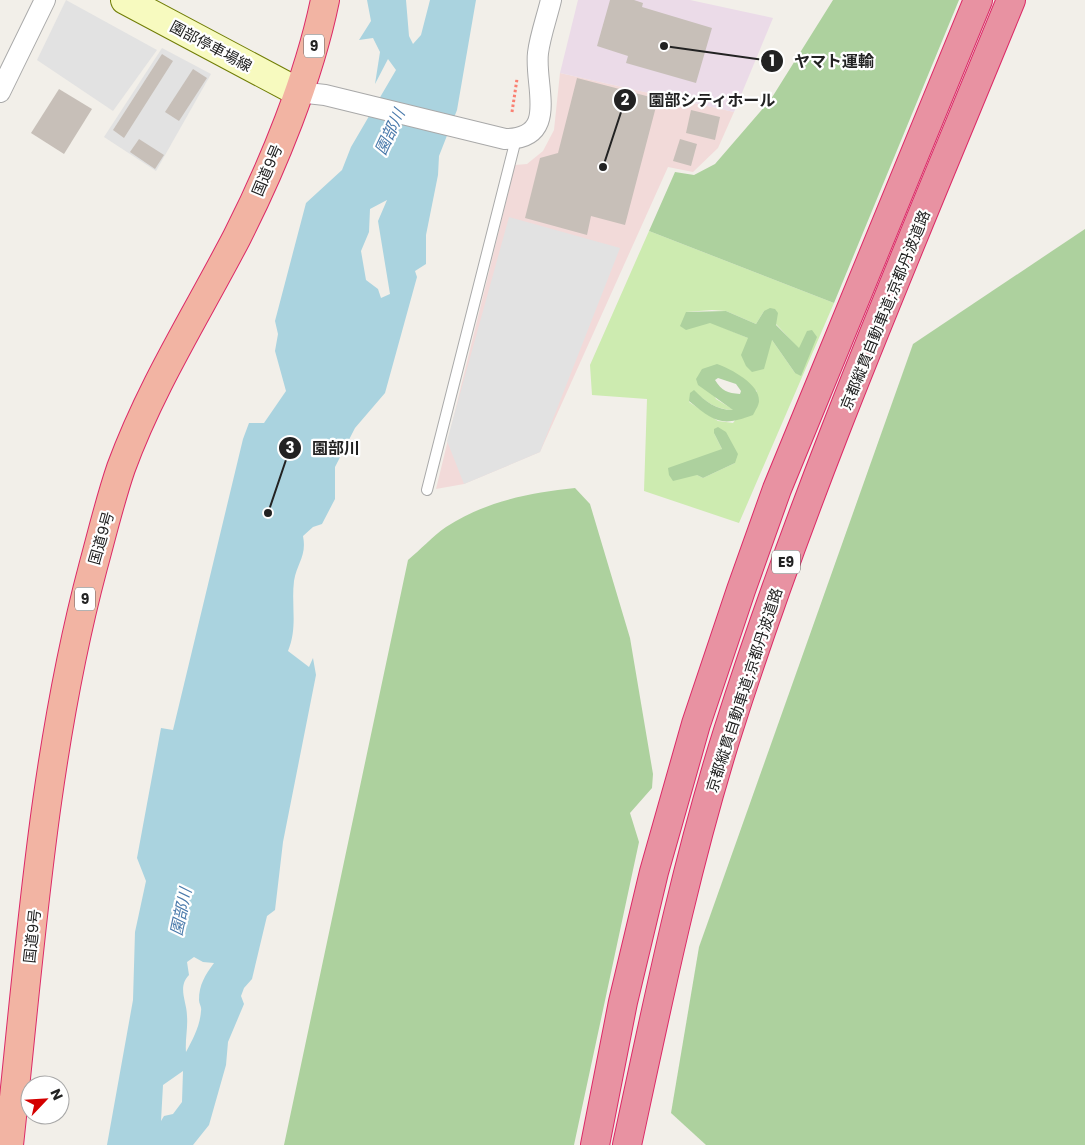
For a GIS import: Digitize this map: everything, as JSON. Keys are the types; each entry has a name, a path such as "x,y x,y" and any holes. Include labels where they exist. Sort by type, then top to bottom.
{"highway":[{"name":"国道9号","path":"9,1145 40,868 59,725 77,628 100,543 121,469 144,414 175,348 237,236 263,180 298,92 318,35 325,0"},
{"name":"京都縦貫自動車道;京都丹波道路","path":"595,1145 623,1002 654,872 705,697 777,489 978,0"},
{"name":"京都縦貫自動車道;京都丹波道路","path":"627,1145 685,880 727,733 768,612 873,338 1011,0"}],"main road":[{"name":"園部停車場線","path":"124,0 298,92"}],"street":[{"path":"0,92 45,0"},
{"path":"298,92 325,95 505,139 516,139 529,134 537,125 542,110 538,54 551,0"}],"lane":[{"path":"428,490 516,139"}],"shaded area":[{"path":"66,0 157,50 113,111 37,60"},
{"path":"578,0 690,0 773,18 734,112 560,73"},
{"path":"162,48 211,74 156,171 104,137"},
{"path":"560,73 734,112 718,148 693,172 668,167 540,452 464,484 436,489 515,165 527,164 543,151 554,130"},
{"path":"509,217 620,248 540,452 464,484 447,441"}],"green space":[{"path":"833,0 959,0 834,303 649,231 675,172 694,175 715,164 771,99"},
{"path":"1085,229 1085,1145 706,1145 671,1113 699,947 913,344"},
{"path":"649,231 834,303 739,523 644,491 647,399 592,395 590,365","holes":["726,311 756,324 764,311 799,349 795,373 772,340 748,338 686,312","702,369 757,391 733,423 718,421 689,402 694,391 712,405 722,409 734,410 716,399","714,433 735,463 703,478 697,475 722,449"]},
{"path":"770,308 775,309 778,313 776,325 799,348 807,331 812,330 817,337 801,376 795,373 772,340 764,369 752,372 746,366 741,355 748,338 710,323 686,330 680,326 686,312 726,311 756,324 764,311"},
{"path":"717,364 737,373 750,383 758,395 759,401 753,415 733,421 719,420 705,414 689,401 690,393 694,390 721,409 733,410 698,385 696,379 702,369","holes":["718,378 736,384 741,391 740,394 725,391 715,380"]},
{"path":"718,427 726,432 738,454 735,463 703,478 697,475 673,481 669,475 668,468 722,449 714,433 714,429"},
{"path":"575,488 590,504 630,638 653,774 652,788 630,813 639,842 574,1145 284,1145 408,560 446,527 477,511 525,496"}],"water":[{"path":"367,0 406,0 409,36 413,44 421,35 430,0 476,0 457,110 439,156 438,175 426,235 426,264 415,271 417,277 385,393 355,428 335,467 335,499 322,524 313,527 303,536 303,554 294,581 294,625 288,651 309,667 313,658 316,675 283,842 275,910 267,916 252,979 244,988 241,996 244,1004 228,1042 226,1065 209,1125 193,1145 107,1145 133,1000 135,932 146,881 137,858 161,728 173,730 243,439 249,423 264,423 286,391 275,351 278,334 275,321 306,203 342,170 351,147 396,70 388,59 375,84 380,52 373,38 359,40 371,21","holes":["387,200 378,221 390,294 381,298 378,289 366,280 361,251 369,232 370,209","194,957 203,962 214,963 201,985 199,1022 186,1052 187,1016 183,990 185,980 189,975 187,962","183,1071 182,1102 173,1114 164,1116 161,1121 163,1085"]}],"building":[{"path":"610,0 634,0 643,3 642,7 712,28 696,83 626,63 628,56 597,46"},
{"path":"162,54 173,61 124,138 113,130"},
{"path":"193,69 207,78 179,121 165,112"},
{"path":"577,78 658,99 625,225 591,216 587,235 525,218 540,158 558,153"},
{"path":"59,89 92,109 64,154 31,133"},
{"path":"691,110 720,117 715,140 686,133"},
{"path":"139,139 164,155 155,169 130,152"},
{"path":"680,139 697,144 691,166 673,161"}],"place":[{"name":"ヤマト運輸","path":"664,46"},
{"name":"園部シティホール","path":"603,167"},
{"name":"園部川","path":"268,513"}]}
